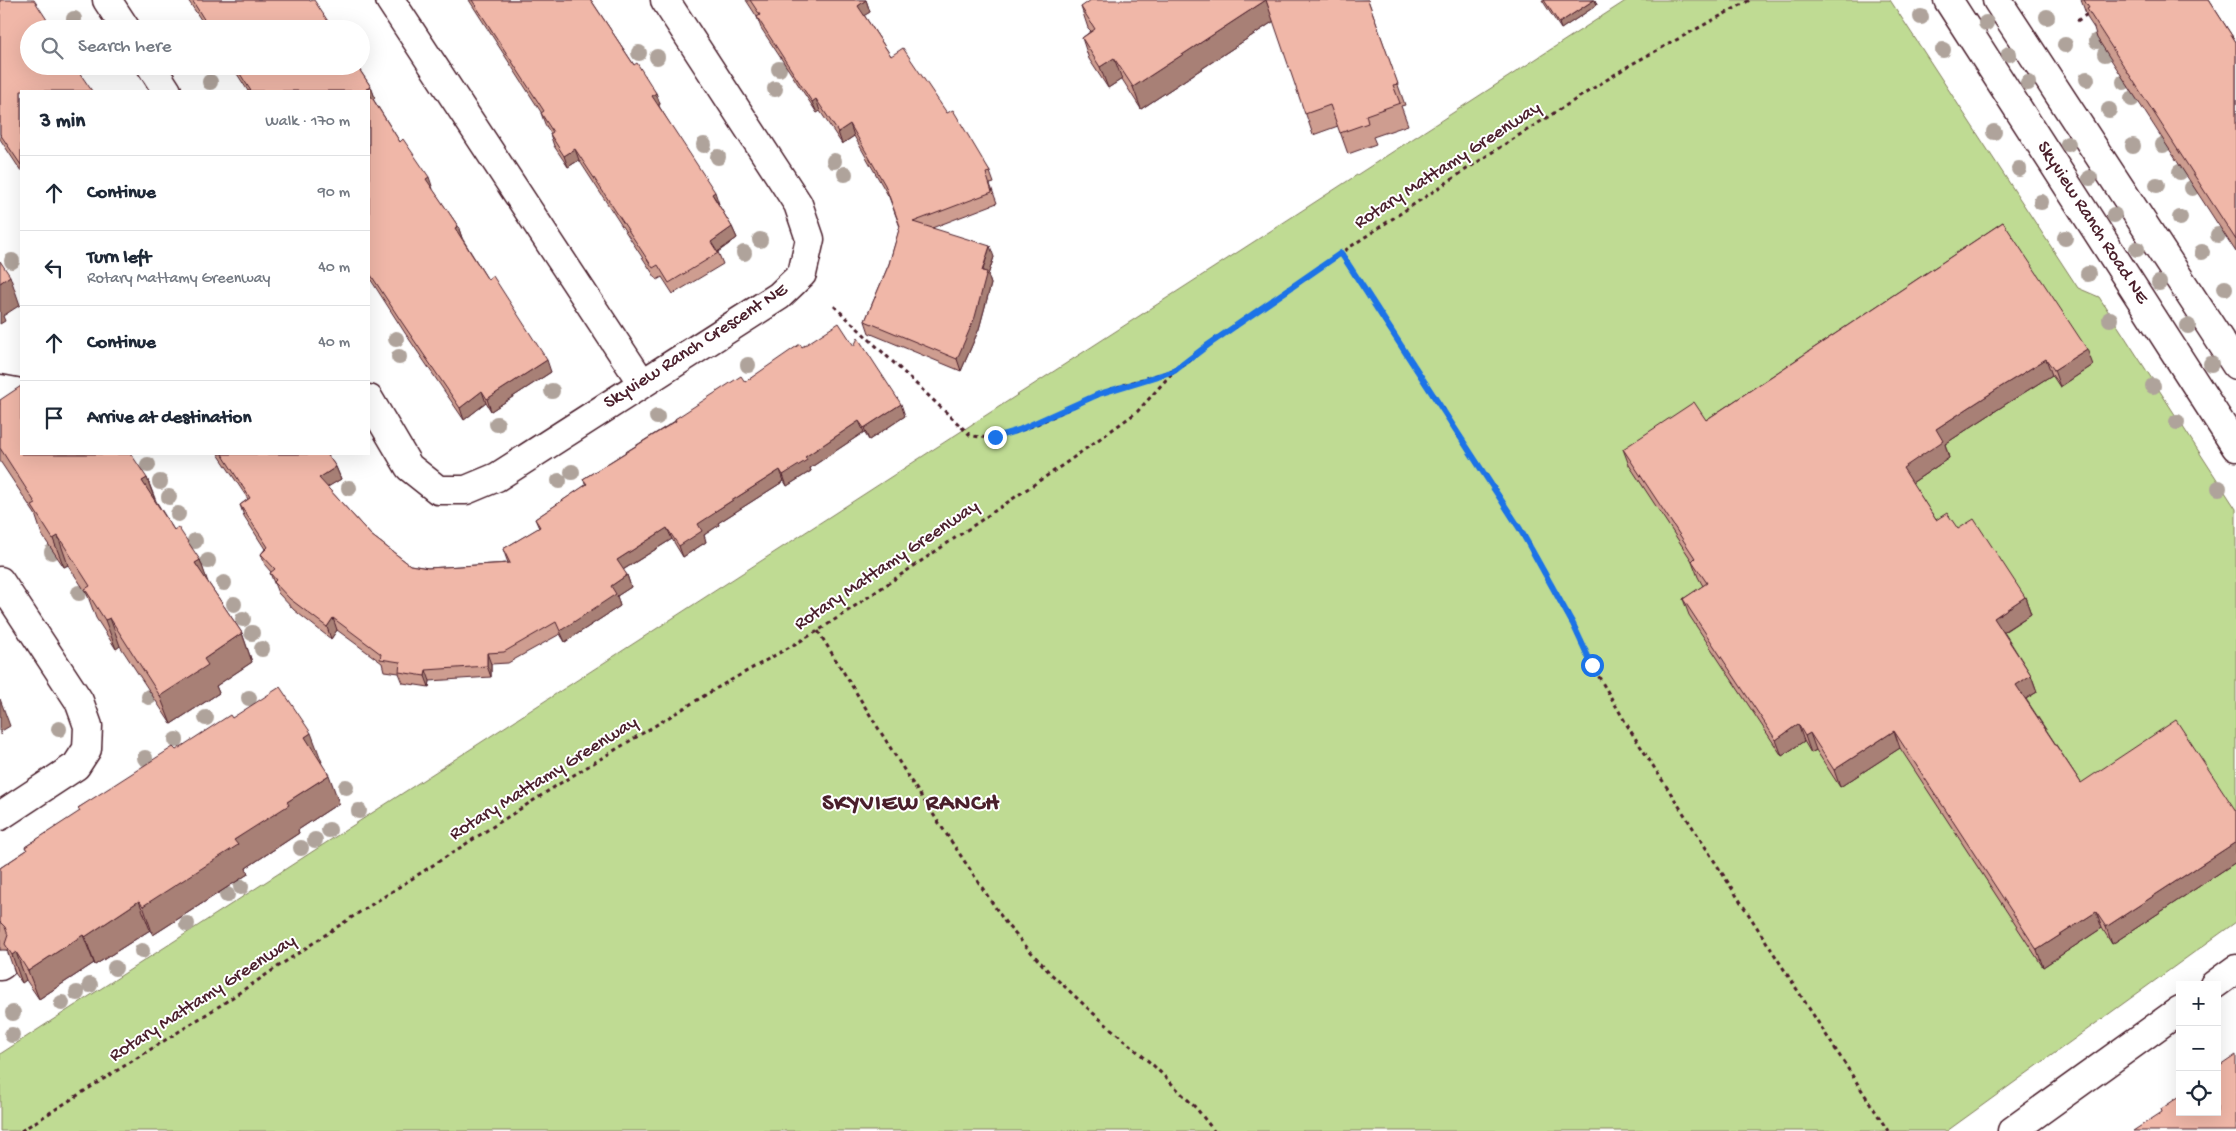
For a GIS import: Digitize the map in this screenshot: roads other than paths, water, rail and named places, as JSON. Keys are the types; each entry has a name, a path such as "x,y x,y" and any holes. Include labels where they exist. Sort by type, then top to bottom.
{"street":[{"path":"107,0 120,20"},
{"path":"390,0 642,383"},
{"name":"Skyview Ranch Crescent NE","path":"370,401 409,467 438,490 466,490 498,477 779,296 802,274 810,239 798,204 665,0"},
{"name":"Skyview Ranch Road NE","path":"1948,0 2236,447"},
{"path":"1997,0 2236,364"},
{"path":"157,75 166,90"},
{"path":"0,389 20,395"},
{"path":"0,581 79,701 88,726 87,749 76,766 0,816"},
{"path":"2220,981 2236,969"},
{"path":"2012,1131 2176,1013"}],"district":[{"name":"SKYVIEW RANCH","path":"911,804"}]}
